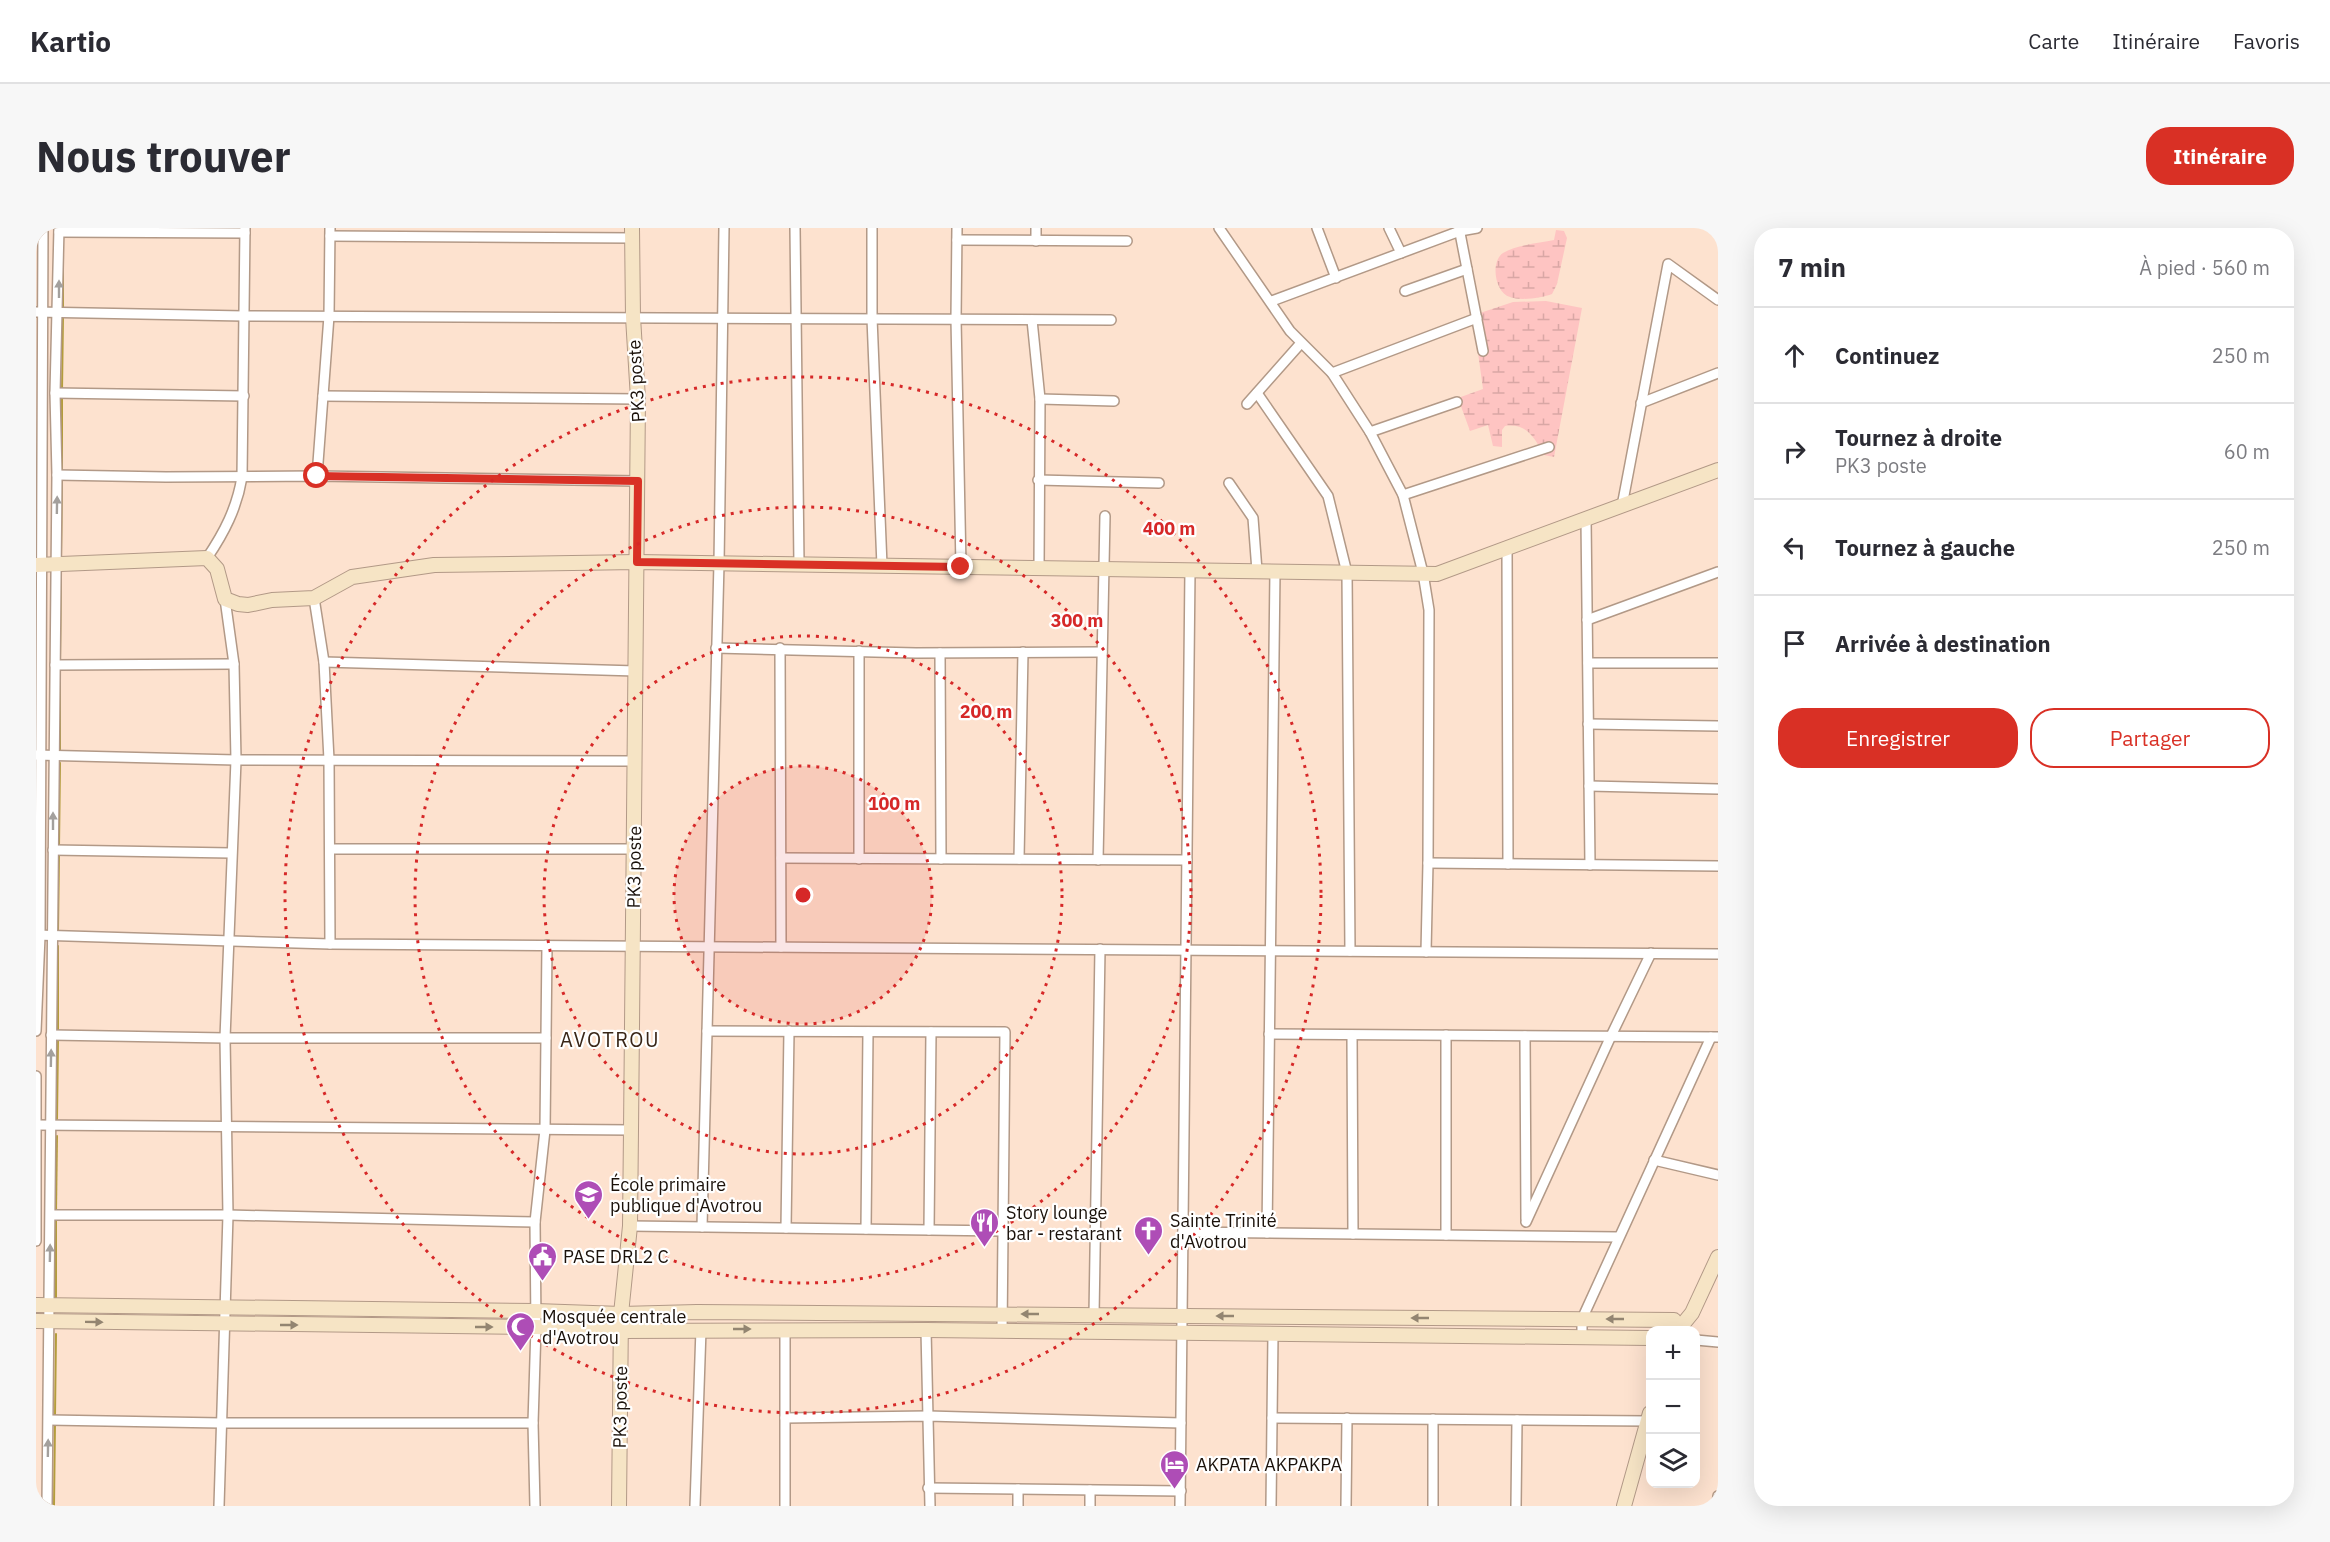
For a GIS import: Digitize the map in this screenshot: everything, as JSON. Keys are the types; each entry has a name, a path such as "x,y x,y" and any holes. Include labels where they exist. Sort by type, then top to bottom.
{"street":[{"path":"702,1227 719,563 723,228"},
{"path":"795,228 799,564"},
{"path":"872,228 872,318 882,566"},
{"path":"957,228 956,319 961,567"},
{"path":"1036,228 1036,241"},
{"path":"1220,228 1226,241 1272,301 1290,330 1332,374 1370,432 1403,495 1423,573 1429,610 1426,952"},
{"path":"1317,228 1336,278"},
{"path":"1389,228 1401,254"},
{"path":"1272,301 1401,254 1459,230 1477,228"},
{"path":"36,1031 40,230"},
{"path":"47,1506 49,1420 42,1305 51,1215 57,475 55,393 59,312 59,230 245,230 242,477 239,497 231,517 207,558"},
{"path":"1459,230 1483,351"},
{"path":"317,476 329,316 330,232 633,233"},
{"name":"PK3 poste","path":"619,1506 621,1314 630,1226 638,481 633,233"},
{"path":"957,240 1126,241"},
{"path":"1622,506 1668,264 1718,300"},
{"path":"1405,291 1467,269"},
{"path":"39,312 244,316 1111,320"},
{"path":"1332,374 1477,318"},
{"path":"1032,320 1040,399 1039,568"},
{"path":"1247,404 1301,343"},
{"path":"1641,403 1718,373"},
{"path":"55,393 244,396"},
{"path":"1257,393 1328,496 1347,573 1350,951"},
{"path":"323,396 638,399"},
{"path":"1040,399 1114,401"},
{"path":"1370,432 1457,402"},
{"path":"1403,495 1549,447"},
{"path":"225,599 248,605 273,600 314,598 352,577 434,565 637,562 1437,574 1718,470"},
{"path":"57,475 638,481"},
{"path":"1038,480 1159,483"},
{"path":"1229,483 1253,518 1257,571"},
{"path":"1098,860 1105,516"},
{"path":"1586,519 1590,865"},
{"path":"1507,548 1508,864"},
{"path":"38,565 207,558 217,569 225,599 234,664 236,760 225,1038 228,1215 219,1506"},
{"path":"1180,1506 1190,570"},
{"path":"1267,1233 1275,571"},
{"path":"1587,620 1718,572"},
{"path":"314,598 324,662 329,760 330,944"},
{"path":"716,648 940,653 1102,652"},
{"path":"780,648 781,947"},
{"path":"859,651 860,859"},
{"path":"1019,859 1023,652"},
{"path":"940,653 941,859"},
{"path":"324,662 636,671"},
{"path":"1588,663 1718,663"},
{"path":"55,665 234,664"},
{"path":"1588,724 1718,726"},
{"path":"38,755 236,760 635,761"},
{"path":"1589,786 1718,789"},
{"path":"330,849 634,849"},
{"path":"53,850 231,853"},
{"path":"781,858 1187,860"},
{"path":"1428,863 1718,866"},
{"path":"38,935 330,944 1718,954"},
{"path":"534,1506 532,1423 536,1327 535,1222 545,1130 547,945"},
{"path":"1094,1315 1100,949"},
{"path":"1526,1222 1651,954"},
{"path":"707,1031 1005,1032 1002,1332"},
{"path":"786,1228 789,1031"},
{"path":"866,1229 868,1032"},
{"path":"929,1230 931,1032"},
{"path":"1269,1034 1714,1037 1618,1237 1582,1319 1582,1337"},
{"path":"51,1035 225,1038 546,1038"},
{"path":"1352,1035 1353,1234"},
{"path":"1446,1035 1446,1235"},
{"path":"1525,1036 1526,1236"},
{"path":"36,1076 36,1241"},
{"path":"36,1125 631,1131"},
{"path":"1654,1160 1718,1175"},
{"path":"51,1215 228,1215 535,1222"},
{"path":"630,1226 1003,1231"},
{"path":"1183,1232 1618,1237"},
{"path":"42,1305 225,1306 621,1314 698,1312 1582,1319 1677,1326 1692,1313 1718,1257"},
{"path":"42,1321 621,1330 926,1330 1646,1338"},
{"path":"695,1506 701,1329"},
{"path":"785,1330 786,1506"},
{"path":"926,1330 930,1506"},
{"path":"1270,1506 1273,1334"},
{"path":"1700,1340 1718,1342"},
{"path":"785,1418 928,1416 1181,1423"},
{"path":"1272,1418 1517,1420 1646,1417"},
{"path":"1346,1506 1347,1418"},
{"path":"1432,1506 1433,1419"},
{"path":"49,1420 221,1423 532,1423"},
{"path":"1516,1506 1517,1420"},
{"path":"1624,1506 1646,1428"},
{"path":"928,1488 1180,1491"},
{"path":"1018,1489 1018,1506"},
{"path":"1090,1490 1090,1506"},
{"path":"1717,1506 1718,1496"}],"green space":[{"path":"1556,230 1564,231 1567,238 1557,284 1552,294 1525,299 1505,294 1496,277 1496,263 1499,257 1514,248 1554,240"},
{"path":"1546,301 1582,308 1554,457 1544,455 1533,437 1519,427 1505,426 1502,430 1502,447 1493,446 1488,425 1470,431 1458,398 1483,389 1475,331 1480,313 1513,302"}],"waterway":[{"path":"63,235 63,310"},
{"path":"62,391 63,316"},
{"path":"62,397 62,472"},
{"path":"61,559 62,478"},
{"path":"60,661 61,571"},
{"path":"60,667 60,751"},
{"path":"59,847 60,763"},
{"path":"58,931 59,853"},
{"path":"58,946 58,1032"},
{"path":"57,1119 58,1038"},
{"path":"56,1212 57,1136"},
{"path":"56,1218 56,1299"},
{"path":"55,1416 56,1334"},
{"path":"54,1506 55,1422"}],"place":[{"name":"École primaire publique d'Avotrou","path":"589,1220"},
{"name":"Story lounge bar - restarant","path":"985,1248"},
{"name":"Sainte Trinité d'Avotrou","path":"1149,1256"},
{"name":"PASE DRL2 C","path":"542,1282"},
{"name":"Mosquée centrale d'Avotrou","path":"521,1352"},
{"name":"AKPATA AKPAKPA","path":"1175,1490"}],"district":[{"name":"AVOTROU","path":"610,1039"}],"route":[{"path":"317,476 638,481 637,562 961,567"}]}
